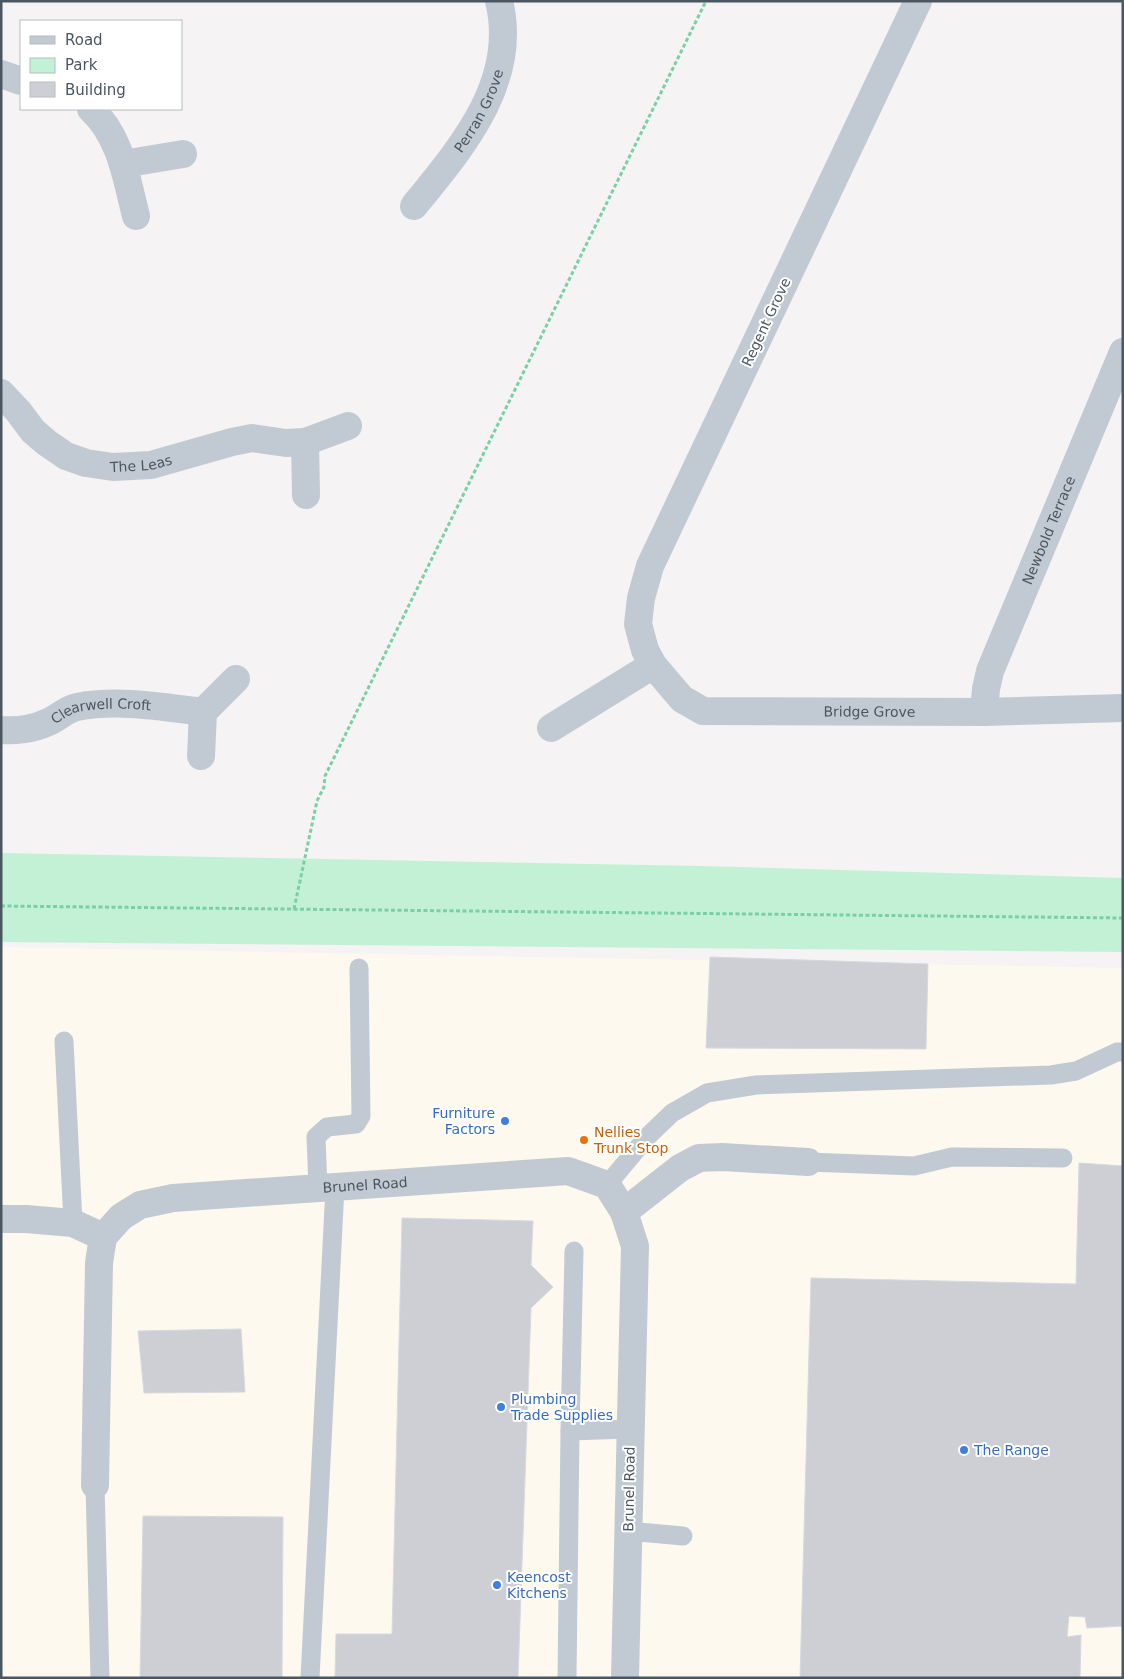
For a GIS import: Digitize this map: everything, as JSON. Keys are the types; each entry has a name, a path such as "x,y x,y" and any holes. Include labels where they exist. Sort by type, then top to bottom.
{"street":[{"name":"Perran Grove","path":"414,206 460,150 489,99 498,77 503,47 503,18 499,1"},
{"name":"Regent Grove","path":"649,657 638,624 641,598 650,566 918,1"},
{"path":"1,74 20,81"},
{"path":"92,110 109,129 121,155 136,216"},
{"path":"123,164 183,154"},
{"name":"Newbold Terrace","path":"984,712 990,671 1123,352"},
{"name":"The Leas","path":"1,393 33,431 66,456 113,467 151,465 252,438 286,443 305,442 348,426"},
{"path":"305,442 306,495"},
{"name":"Bridge Grove","path":"649,657 682,699 703,711 984,712 1123,708"},
{"path":"551,728 649,657"},
{"path":"201,756 203,712 236,678"},
{"name":"Clearwell Croft","path":"1,730 12,731 47,723 74,708 94,704 148,706 203,712"},
{"path":"624,1212 680,1168 699,1158 722,1157 808,1162"},
{"name":"Brunel Road","path":"103,1237 121,1217 140,1205 173,1198 568,1171 607,1185 624,1212 635,1246 624,1678"},
{"path":"1,1219 26,1219 73,1224 103,1237 99,1263 95,1485"}],"lane":[{"path":"310,1678 326,1188 316,1137 327,1128 356,1124 361,1116 360,968"},
{"path":"64,1041 73,1224"},
{"path":"607,1185 647,1137 672,1114 708,1093 756,1086 1051,1075 1076,1071 1117,1052 1123,1052"},
{"path":"808,1162 914,1166 952,1157 1063,1158"},
{"path":"567,1678 574,1251"},
{"path":"570,1431 630,1429"},
{"path":"95,1485 100,1678"},
{"path":"628,1531 682,1536"}],"path":[{"path":"294,909 317,801 324,787 325,776 706,1"},
{"path":"1,906 1123,918"}],"shaded area":[{"path":"1,947 1123,968 1123,1678 1,1678"}],"green space":[{"path":"1,853 700,866 1123,878 1123,952 1,942"}],"building":[{"path":"710,957 928,964 926,1049 706,1048"},
{"name":"The Range","path":"1079,1163 1123,1166 1123,1626 1087,1628 1085,1617 1069,1616 1067,1637 1081,1635 1080,1678 800,1678 811,1278 1076,1284"},
{"path":"402,1218 533,1221 531,1265 553,1287 531,1308 518,1678 335,1678 336,1634 392,1634"},
{"path":"241,1329 245,1392 144,1393 138,1331"},
{"path":"143,1516 283,1517 282,1678 140,1678"}],"place":[{"name":"Furniture Factors","path":"505,1121"},
{"name":"Nellies Trunk Stop","path":"584,1140"},
{"name":"Plumbing Trade Supplies","path":"501,1407"},
{"name":"The Range","path":"964,1450"},
{"name":"Keencost Kitchens","path":"497,1585"}]}
